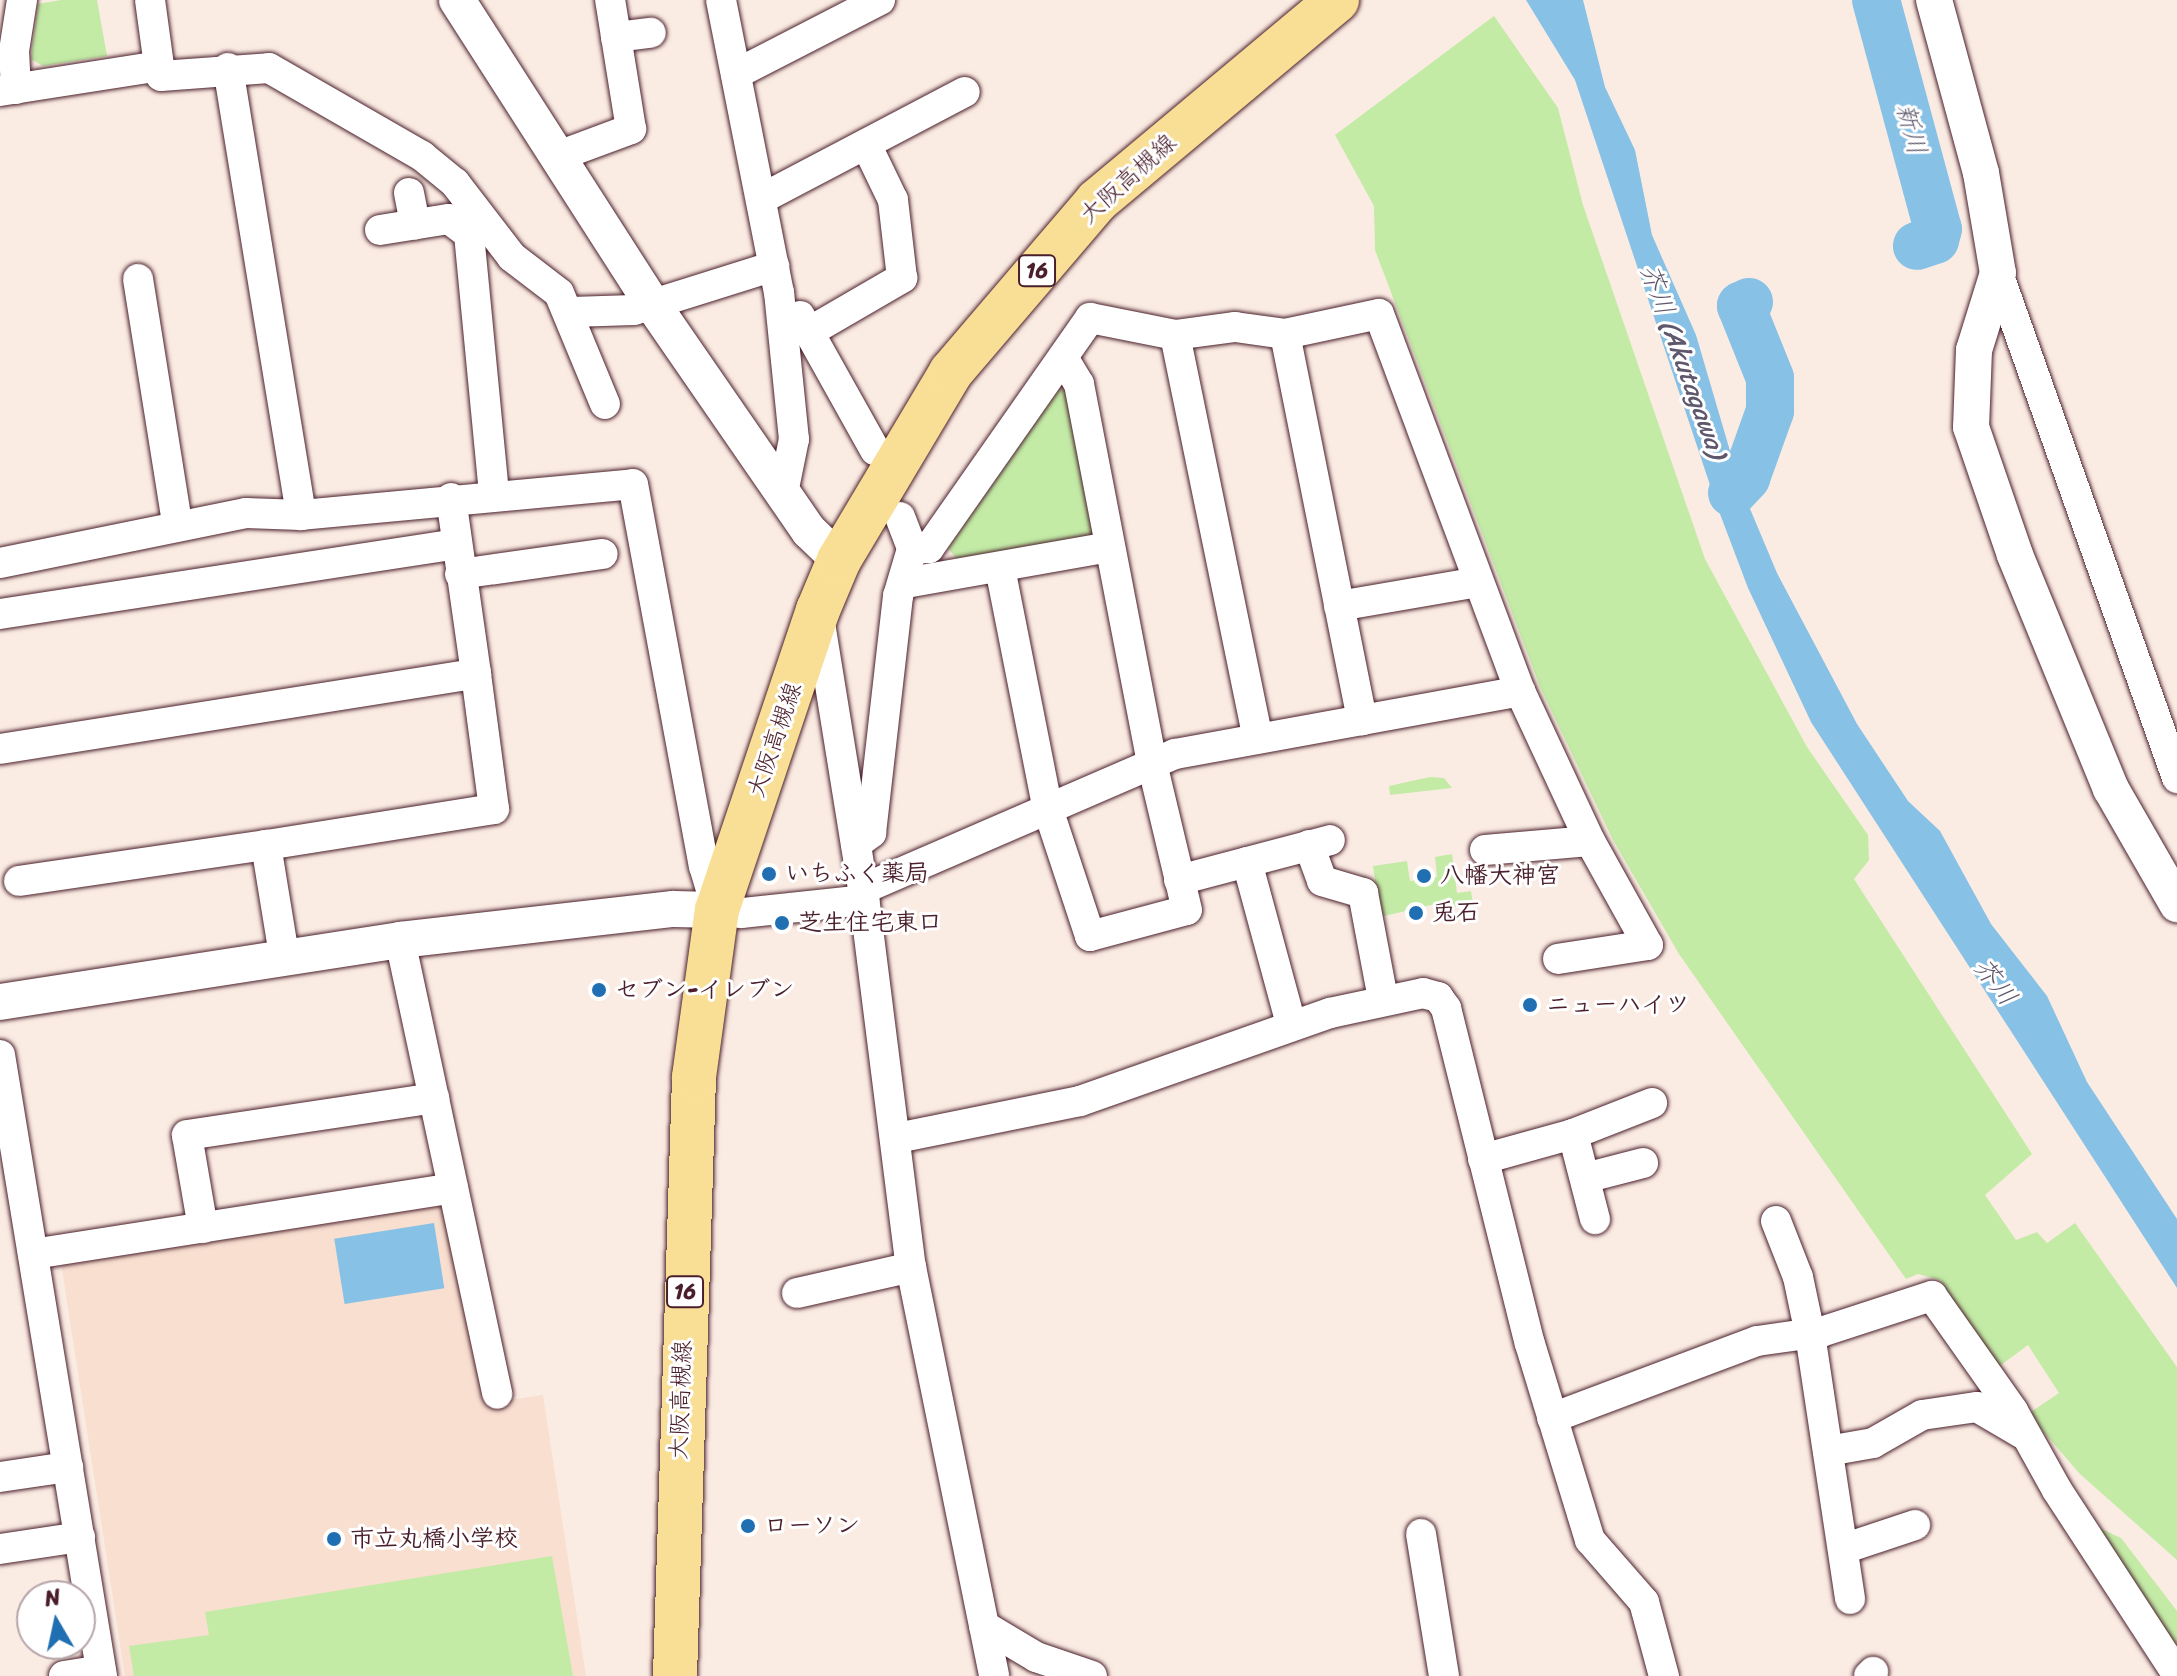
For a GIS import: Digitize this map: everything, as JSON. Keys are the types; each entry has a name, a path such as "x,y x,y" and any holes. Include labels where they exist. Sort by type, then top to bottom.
{"main road":[{"name":"大阪高槻線","path":"675,1676 694,1077 717,910 818,610 839,560 951,372 1097,201 1337,0"}],"street":[{"path":"22,0 8,90 159,66"},
{"path":"150,0 161,76 228,68 269,68 422,156 455,183 490,233 559,293 571,312 605,404"},
{"path":"457,0 561,155 653,305 809,531 839,560"},
{"path":"561,155 631,129 610,0"},
{"path":"721,0 777,279 794,439 783,493"},
{"path":"736,74 880,0"},
{"path":"1934,0 1981,173 1998,273 2177,778"},
{"path":"616,37 651,33"},
{"path":"228,68 301,515"},
{"path":"761,199 965,92"},
{"path":"809,332 902,278 893,200 866,144"},
{"path":"409,193 415,224"},
{"path":"380,230 449,219 469,234 494,495"},
{"path":"1998,273 1974,350 1971,427 2015,555 2111,789 2177,904"},
{"path":"138,279 177,523"},
{"path":"571,312 653,305 777,279"},
{"path":"777,279 875,450"},
{"path":"912,549 929,548 1090,318 1175,335 1235,327 1285,334 1379,314 1520,691 1590,841 1648,945 1558,959"},
{"path":"1285,334 1362,720"},
{"path":"1175,335 1258,739"},
{"path":"1000,568 1047,806 1090,936 1187,910 1152,763 1079,384 1063,357"},
{"path":"0,563 177,523 246,513 301,515 451,498 633,484 717,910"},
{"path":"19,881 494,809 451,498"},
{"path":"856,844 871,833 898,596 905,583 912,549 900,517"},
{"path":"0,614 455,544"},
{"path":"905,583 1109,547"},
{"path":"460,574 603,554"},
{"path":"1339,606 1478,582"},
{"path":"818,610 864,894 911,1267 994,1676"},
{"path":"0,749 476,674"},
{"path":"0,1002 284,955 400,940 673,909 742,913 864,894 1047,806 1152,763 1258,739 1520,691"},
{"path":"1485,850 1590,841"},
{"path":"1179,880 1320,842 1322,881 1363,893 1383,999"},
{"path":"266,845 284,955"},
{"path":"1247,862 1291,1024"},
{"path":"400,940 497,1394"},
{"path":"897,1138 1080,1101 1291,1024 1383,999 1423,993 1443,1002 1552,1418 1590,1540 1644,1602 1656,1674"},
{"path":"0,1055 102,1673 64,1676"},
{"path":"203,1228 187,1135 434,1098"},
{"path":"1483,1159 1573,1134 1652,1103"},
{"path":"1573,1134 1595,1219"},
{"path":"1585,1178 1643,1163"},
{"path":"33,1254 453,1188"},
{"path":"1776,1221 1798,1277 1810,1334 1850,1599"},
{"path":"797,1293 911,1267"},
{"path":"1552,1418 1757,1341 1810,1334 1932,1296 2028,1437 2177,1674"},
{"path":"1828,1451 1873,1443 1922,1415 1977,1407 2028,1437"},
{"path":"0,1477 68,1467"},
{"path":"1843,1549 1915,1525"},
{"path":"1421,1534 1444,1676"},
{"path":"0,1549 80,1537"},
{"path":"984,1626 1036,1657 1092,1676"}],"shaded area":[{"name":"市立丸橋小学校","path":"447,1202 495,1402 543,1395 586,1676 125,1676 61,1263"}],"green space":[{"path":"61,0 97,0 107,56 43,66 31,59 38,4"},
{"path":"1494,16 1558,108 1583,205 1705,559 1807,747 1868,835 1869,860 1854,879 2032,1154 1985,1195 2016,1240 2037,1232 2047,1243 2075,1223 2177,1367 2177,1560 2080,1474 2028,1414 2059,1393 2028,1345 1997,1368 1940,1280 1918,1274 1906,1279 1679,954 1613,840 1540,687 1375,250 1374,206 1335,135"},
{"path":"1059,389 1070,391 1099,525 1091,537 961,564 948,548"},
{"path":"1430,777 1444,778 1452,788 1390,795 1389,786"},
{"path":"1452,854 1457,893 1471,891 1473,904 1436,910 1435,904 1380,917 1373,866 1407,861 1410,881 1437,877 1435,857"},
{"path":"2091,1524 2121,1538 2177,1611 2177,1656"},
{"path":"552,1556 573,1676 134,1676 129,1646 209,1635 205,1612"}],"water":[{"path":"1526,0 1583,0 1605,87 1635,150 1652,235 1696,335 1740,485 1777,573 1857,724 1908,801 1940,831 1991,924 2047,996 2087,1082 2177,1219 2177,1288 1811,722 1748,588 1717,506 1575,80"},
{"path":"434,1223 444,1288 345,1304 334,1239"}],"waterway":[{"name":"新川","path":"1876,0 1938,229 1935,240 1917,246"},
{"name":"新川","path":"1732,493 1746,478 1770,411 1770,378 1741,306 1749,302"}],"place":[{"name":"いちふく薬局","path":"769,874"},
{"name":"八幡大神宮","path":"1424,876"},
{"name":"兎石","path":"1416,913"},
{"name":"芝生住宅東口","path":"782,923"},
{"name":"セブン-イレブン","path":"599,990"},
{"name":"ニューハイツ","path":"1530,1005"},
{"name":"ローソン","path":"748,1526"},
{"name":"市立丸橋小学校","path":"334,1539"}],"water label":[{"name":"芥川 (Akutagawa)","path":"1683,361"},
{"name":"芥川","path":"1995,982"}]}
